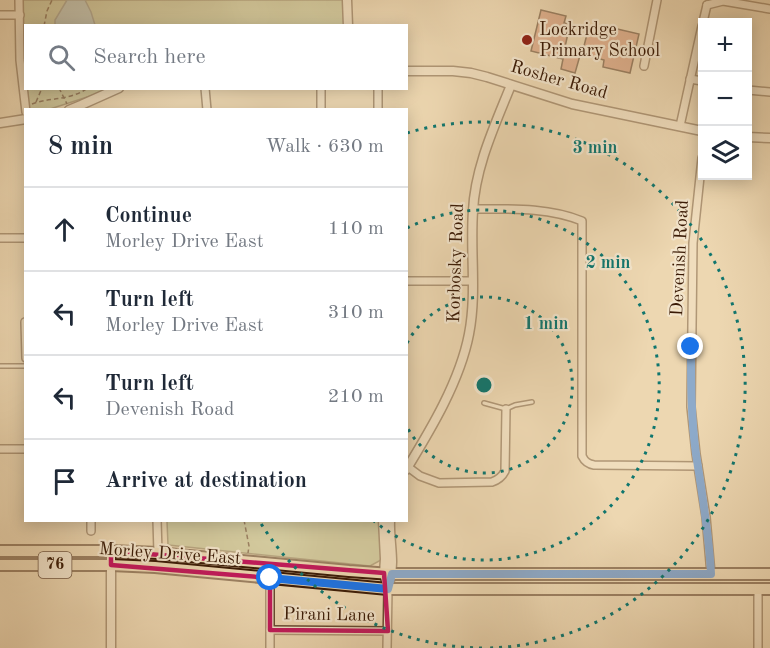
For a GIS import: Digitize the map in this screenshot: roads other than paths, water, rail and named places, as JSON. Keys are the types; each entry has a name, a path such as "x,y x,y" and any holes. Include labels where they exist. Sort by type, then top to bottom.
{"main road":[{"name":"Morley Drive East","path":"0,551 158,553 388,574 770,574"},
{"name":"Morley Drive East","path":"0,565 155,567 388,589 764,589"}],"street":[{"path":"19,0 20,60 26,108"},
{"path":"347,0 348,24"},
{"path":"644,66 657,0"},
{"path":"703,18 704,3 723,1 770,9"},
{"path":"0,15 20,15"},
{"path":"680,126 698,45"},
{"name":"Rosher Road","path":"408,70 471,73 572,104 698,130"},
{"path":"690,79 698,80"},
{"name":"Korbosky Road","path":"408,466 444,403 463,357 471,324 472,209 484,153 511,85"},
{"path":"82,107 115,90"},
{"path":"205,90 207,108"},
{"path":"321,90 321,108"},
{"path":"378,90 378,108"},
{"path":"752,91 770,92"},
{"path":"0,123 24,119"},
{"path":"752,137 770,138"},
{"name":"Devenish Road","path":"700,180 693,243 691,407 706,517 711,574"},
{"path":"472,209 531,209 573,217 582,221 582,456 585,461 594,465 698,466"},
{"path":"0,238 24,238"},
{"path":"408,281 472,281"},
{"path":"408,469 420,476 440,483 497,480 505,471 506,409"},
{"path":"0,449 24,449"},
{"path":"91,522 91,531"},
{"path":"157,522 158,553"},
{"path":"383,522 388,574"},
{"path":"387,648 390,522"},
{"path":"111,551 111,648"},
{"path":"270,578 270,648"},
{"path":"758,648 764,589"},
{"name":"Pirani Lane","path":"270,630 387,631"}],"lane":[{"path":"0,366 24,366"},
{"path":"484,403 506,409 532,402"}],"water":[{"path":"67,0 85,0 95,24 55,24"}],"place":[{"name":"Lockridge Primary School","path":"527,40"}]}
